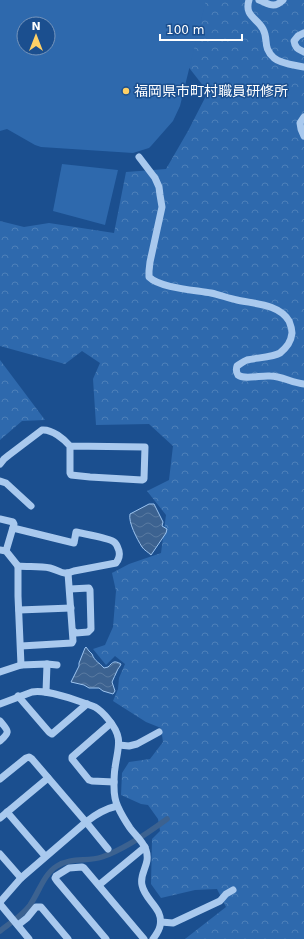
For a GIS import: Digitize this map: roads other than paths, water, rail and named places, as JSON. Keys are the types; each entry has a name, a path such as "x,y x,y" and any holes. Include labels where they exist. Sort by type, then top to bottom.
{"street":[{"path":"249,0 249,12 252,18 264,30 267,50 275,59 290,65 304,67"},
{"path":"259,0 274,6 280,4 284,0"},
{"path":"304,33 294,40 295,45 304,52"},
{"path":"304,117 300,123 304,136"},
{"path":"139,157 155,178 159,187 162,207 148,271 149,277 153,281 167,285 261,304 280,311 287,318 292,328 291,338 287,347 278,354 245,361 236,366 236,371 238,375 243,377 271,376 294,383 304,384"},
{"path":"0,464 8,454 42,430 50,430 67,442 70,446 71,475 144,479 144,447 70,446"},
{"path":"0,481 6,483 31,506"},
{"path":"0,519 13,522 14,524 3,551 18,566 50,568 68,573 116,563 119,558 120,553 116,543 107,539 76,532 74,543 13,528"},
{"path":"18,566 21,665"},
{"path":"20,646 72,643 73,631 68,573"},
{"path":"70,589 89,588 90,590 91,629 88,632 73,631"},
{"path":"19,610 70,608"},
{"path":"46,692 47,664"},
{"path":"0,672 21,665 57,665"},
{"path":"0,704 32,692 46,692 95,707 100,710 111,723 116,731 119,745 114,769 114,792 117,806 130,828 142,842 148,857 142,878 142,885 145,893 159,912 161,922 156,936 153,939"},
{"path":"18,696 52,734 87,704"},
{"path":"0,721 8,732 0,741"},
{"path":"111,723 72,757 72,759 89,780 114,782"},
{"path":"119,745 129,746 137,744 159,732"},
{"path":"0,779 29,757 108,849"},
{"path":"0,818 48,778"},
{"path":"29,939 0,903 21,878 86,822 107,808 117,806"},
{"path":"7,812 46,856"},
{"path":"99,885 144,847"},
{"path":"0,854 21,878"},
{"path":"106,939 56,878 56,876 69,868 84,868 144,939"},
{"path":"161,922 173,923 220,901 226,894 233,890"},
{"path":"18,925 27,918 36,907 41,907 68,939"}],"water":[{"path":"149,504 154,504 163,522 162,526 167,529 166,533 151,555 140,544 130,521 130,514"},
{"path":"86,647 104,668 108,667 114,662 121,664 112,682 115,691 113,694 99,688 89,688 84,685 71,682"}],"waterway":[{"path":"0,931 27,909 52,869 62,863 102,857 111,854 136,840 167,819"}],"place":[{"name":"福岡県市町村職員研修所","path":"126,91"}]}
